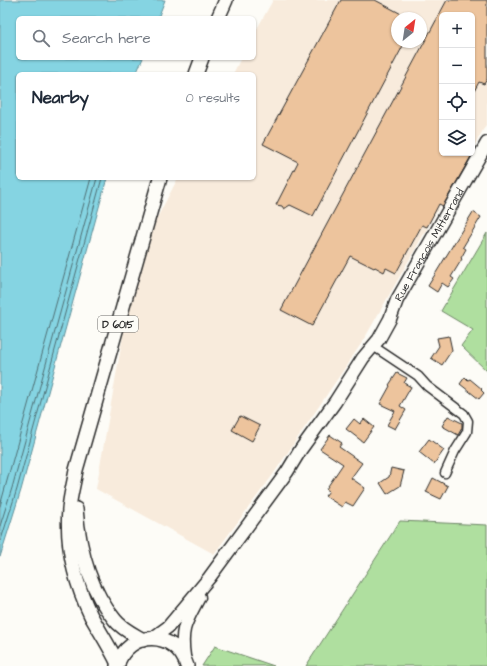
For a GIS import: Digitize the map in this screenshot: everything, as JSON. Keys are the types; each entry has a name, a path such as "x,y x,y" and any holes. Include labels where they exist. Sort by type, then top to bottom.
{"main road":[{"path":"219,16 226,0"},
{"path":"197,72 201,60"},
{"name":"D 6015","path":"118,665 82,595 71,557 68,533 69,508 76,470 159,180"},
{"name":"D 6015","path":"76,470 78,534 85,562 97,592 115,621 126,630 148,639"},
{"path":"118,665 122,655 127,649 136,642 148,639 163,640 172,645 186,661"}],"street":[{"name":"Rue François Mitterrand","path":"209,578 287,472 363,358 386,327 397,300 487,143"},
{"path":"373,346 418,376 427,386 466,417 468,421 467,432 455,451 445,473"},
{"path":"148,639 168,627 209,578"},
{"path":"186,661 182,641 184,626 209,578"}],"shaded area":[{"path":"273,0 487,0 487,123 475,145 475,12 439,12 439,156 468,156 363,341 272,476 214,554 96,489 125,324 147,237 177,180 256,180 256,72 234,72 240,60 256,60 256,30"}],"green space":[{"path":"487,233 487,371 461,346 473,330 441,311"},
{"path":"400,521 487,525 487,666 306,666"},
{"path":"215,646 274,666 202,666"}],"water":[{"path":"0,0 165,0 159,16 16,16 16,60 142,60 137,72 16,72 16,180 106,180 21,490 0,557"}],"building":[{"path":"341,0 375,0 398,12 391,12 391,48 402,48 313,216 290,205 284,209 282,206 276,205 298,162 263,144"},
{"path":"447,0 487,0 487,79 484,84 479,82 475,89 475,12 441,12"},
{"path":"439,15 439,156 471,156 443,206 439,204 427,227 422,225 396,273 386,268 384,272 350,256 312,326 281,310 421,48 427,48 427,37"},
{"path":"473,212 481,217 463,247 466,249 461,258 462,259 451,277 454,279 448,287 442,283 437,292 428,286"},
{"path":"449,336 452,350 442,365 431,358 439,346 437,338"},
{"path":"397,373 407,378 404,383 411,387 400,406 406,410 395,429 387,425 395,411 380,404 390,386 389,385"},
{"path":"465,377 468,380 470,379 482,389 481,390 484,393 479,399 460,384"},
{"path":"240,416 260,426 252,441 232,430"},
{"path":"448,416 462,423 462,428 458,435 442,426"},
{"path":"354,419 360,424 364,419 374,427 363,442 346,429"},
{"path":"330,435 342,443 339,447 362,463 351,478 365,488 353,506 345,502 342,507 325,496 329,491 326,489 343,464 320,449"},
{"path":"429,439 444,450 434,464 419,452"},
{"path":"391,468 404,471 400,486 387,494 380,483 389,477"},
{"path":"433,478 448,486 441,499 426,492"}]}
